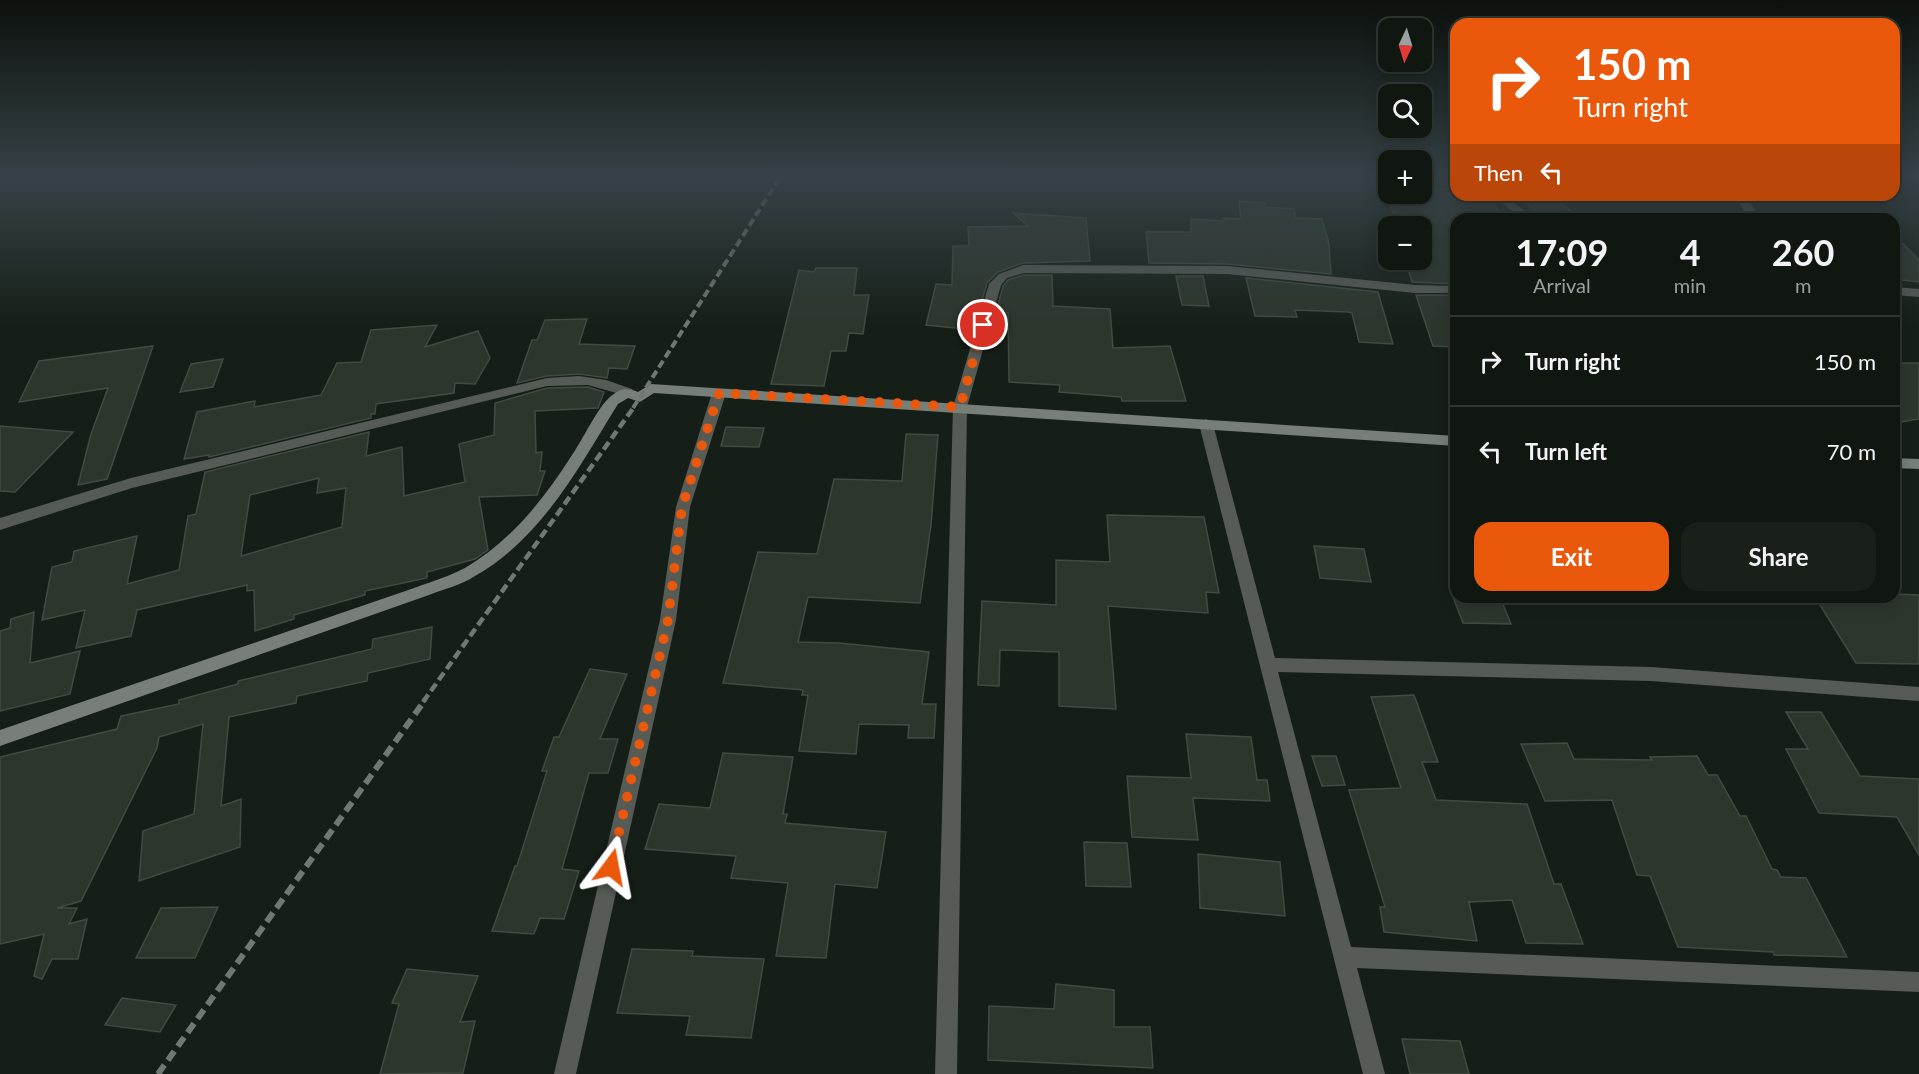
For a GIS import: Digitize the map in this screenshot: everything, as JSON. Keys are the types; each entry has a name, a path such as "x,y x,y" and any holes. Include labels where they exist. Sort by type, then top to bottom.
{"street":[{"path":"946,1074 960,407 995,284 1003,276 1023,269 1227,270 1415,289 1450,290"},
{"path":"1900,292 1918,294"},
{"path":"0,524 131,483 350,428 548,382 574,379 601,381 640,398 651,388 1450,441"},
{"path":"0,738 423,591 470,572 513,540 557,491 613,401 627,392"},
{"path":"565,1074 668,620 682,507 719,393"},
{"path":"1206,424 1374,1074"},
{"path":"1900,463 1919,464"},
{"path":"1268,665 1651,674 1919,694"},
{"path":"1343,957 1919,982"}],"building":[{"path":"1087,226 1090,261 1023,263 998,272 987,283 979,311 968,310 965,329 926,325 936,284 952,285 953,246 969,246 968,227"},
{"path":"1191,226 1324,226 1329,244 1331,274 1227,264 1149,263 1146,232 1191,232"},
{"path":"1432,226 1450,226 1450,284 1412,282 1408,270 1432,270"},
{"path":"1900,241 1919,260 1919,282 1900,280"},
{"path":"816,268 857,268 854,295 869,295 863,334 849,333 846,351 831,351 824,386 771,384 799,270 814,272"},
{"path":"1024,275 1052,275 1053,306 1110,309 1113,348 1170,346 1186,401 1122,401 1121,397 1059,392 1060,385 1009,382 1008,313 996,312 1003,286 1008,280"},
{"path":"1176,276 1203,276 1209,306 1182,305"},
{"path":"1246,278 1378,292 1393,344 1359,342 1352,313 1348,312 1295,310 1297,317 1255,316"},
{"path":"1416,295 1450,295 1450,347 1433,346"},
{"path":"587,319 579,344 635,346 627,369 609,368 607,378 579,374 547,376 517,383 532,340 537,340 545,320"},
{"path":"437,325 425,347 478,331 490,358 475,384 455,383 454,393 376,404 375,414 371,414 371,418 209,457 209,455 184,459 197,412 255,401 254,407 321,395 337,363 361,362 371,330"},
{"path":"153,346 107,479 78,485 91,434 108,388 19,402 39,361"},
{"path":"223,359 213,387 180,392 191,364"},
{"path":"1900,363 1919,363 1919,419 1900,422"},
{"path":"588,387 604,392 598,408 535,411 536,453 542,452 540,471 545,471 537,495 479,497 488,550 475,559 427,572 427,578 365,591 365,595 294,615 294,619 255,631 254,590 247,591 247,585 137,610 131,636 76,648 85,610 42,620 52,567 72,562 74,551 137,536 127,584 179,570 188,516 196,514 205,472 369,432 366,456 402,447 404,496 465,482 459,444 494,435 495,403 547,388","holes":["319,478 317,493 346,488 342,527 241,556 250,495"]},
{"path":"0,426 73,432 15,492 0,491"},
{"path":"726,427 764,428 759,447 721,446"},
{"path":"906,434 938,435 931,525 920,603 808,597 798,642 839,643 929,652 922,704 936,704 934,738 908,738 909,725 859,724 856,754 799,751 808,695 802,695 803,690 723,683 758,552 817,554 834,479 902,481"},
{"path":"1107,515 1204,517 1219,593 1206,592 1208,613 1108,606 1116,709 1059,706 1059,652 1000,650 999,686 978,685 982,601 1056,605 1056,560 1110,562"},
{"path":"1314,546 1364,549 1371,582 1320,578"},
{"path":"1900,594 1919,595 1919,664 1856,663 1819,603 1900,603"},
{"path":"1455,603 1502,603 1511,624 1463,623"},
{"path":"34,612 30,663 80,651 70,694 0,711 0,631 10,628 11,619"},
{"path":"432,627 430,659 368,673 367,681 297,696 296,703 229,717 221,806 241,799 240,847 139,881 143,831 194,814 203,724 159,737 157,748 81,901 57,908 77,908 69,924 87,919 78,959 52,959 42,979 34,976 44,934 0,944 0,757 117,729 121,716 179,704 179,700 238,684 238,681 372,649 373,639"},
{"path":"590,669 627,674 600,739 618,739 608,773 589,773 562,869 579,871 564,919 540,918 534,934 492,931 515,866 517,866 547,771 542,771 554,737 559,737"},
{"path":"1414,695 1438,762 1422,762 1436,800 1527,804 1554,884 1561,884 1583,944 1526,943 1512,900 1469,902 1477,941 1384,932 1380,907 1385,907 1349,790 1401,788 1371,697"},
{"path":"1786,712 1821,712 1860,776 1919,779 1919,855 1897,817 1819,813 1786,749 1808,749"},
{"path":"1186,734 1251,737 1257,780 1267,780 1270,801 1193,798 1198,840 1132,837 1127,776 1191,778"},
{"path":"1567,743 1574,759 1652,760 1650,757 1697,756 1708,775 1717,775 1740,816 1746,816 1772,869 1777,870 1781,877 1806,878 1847,957 1774,955 1773,952 1678,947 1650,876 1637,875 1612,800 1545,801 1521,744"},
{"path":"723,753 793,757 783,814 787,814 785,823 886,832 877,888 835,884 826,958 776,956 788,883 731,878 736,856 645,849 659,804 710,808"},
{"path":"1312,756 1336,756 1345,785 1322,786"},
{"path":"1084,842 1127,843 1131,887 1086,886"},
{"path":"1198,854 1280,862 1285,916 1200,908"},
{"path":"218,907 195,958 136,958 161,908"},
{"path":"632,949 693,951 692,956 764,959 751,1038 686,1035 690,1016 617,1013"},
{"path":"407,969 478,976 460,1022 475,1021 463,1073 380,1074 399,1004 392,1003"},
{"path":"1056,984 1114,990 1114,1027 1150,1027 1153,1068 988,1060 989,1006 1054,1009"},
{"path":"122,998 176,1005 160,1032 105,1025"},
{"path":"1402,1039 1460,1041 1469,1074 1410,1074"}],"railway":[{"path":"633,408 749,226"},
{"path":"423,702 634,407"},
{"path":"158,1074 425,700"}],"route":[{"path":"611,867 668,620 682,507 719,393 960,407 983,325"}]}
